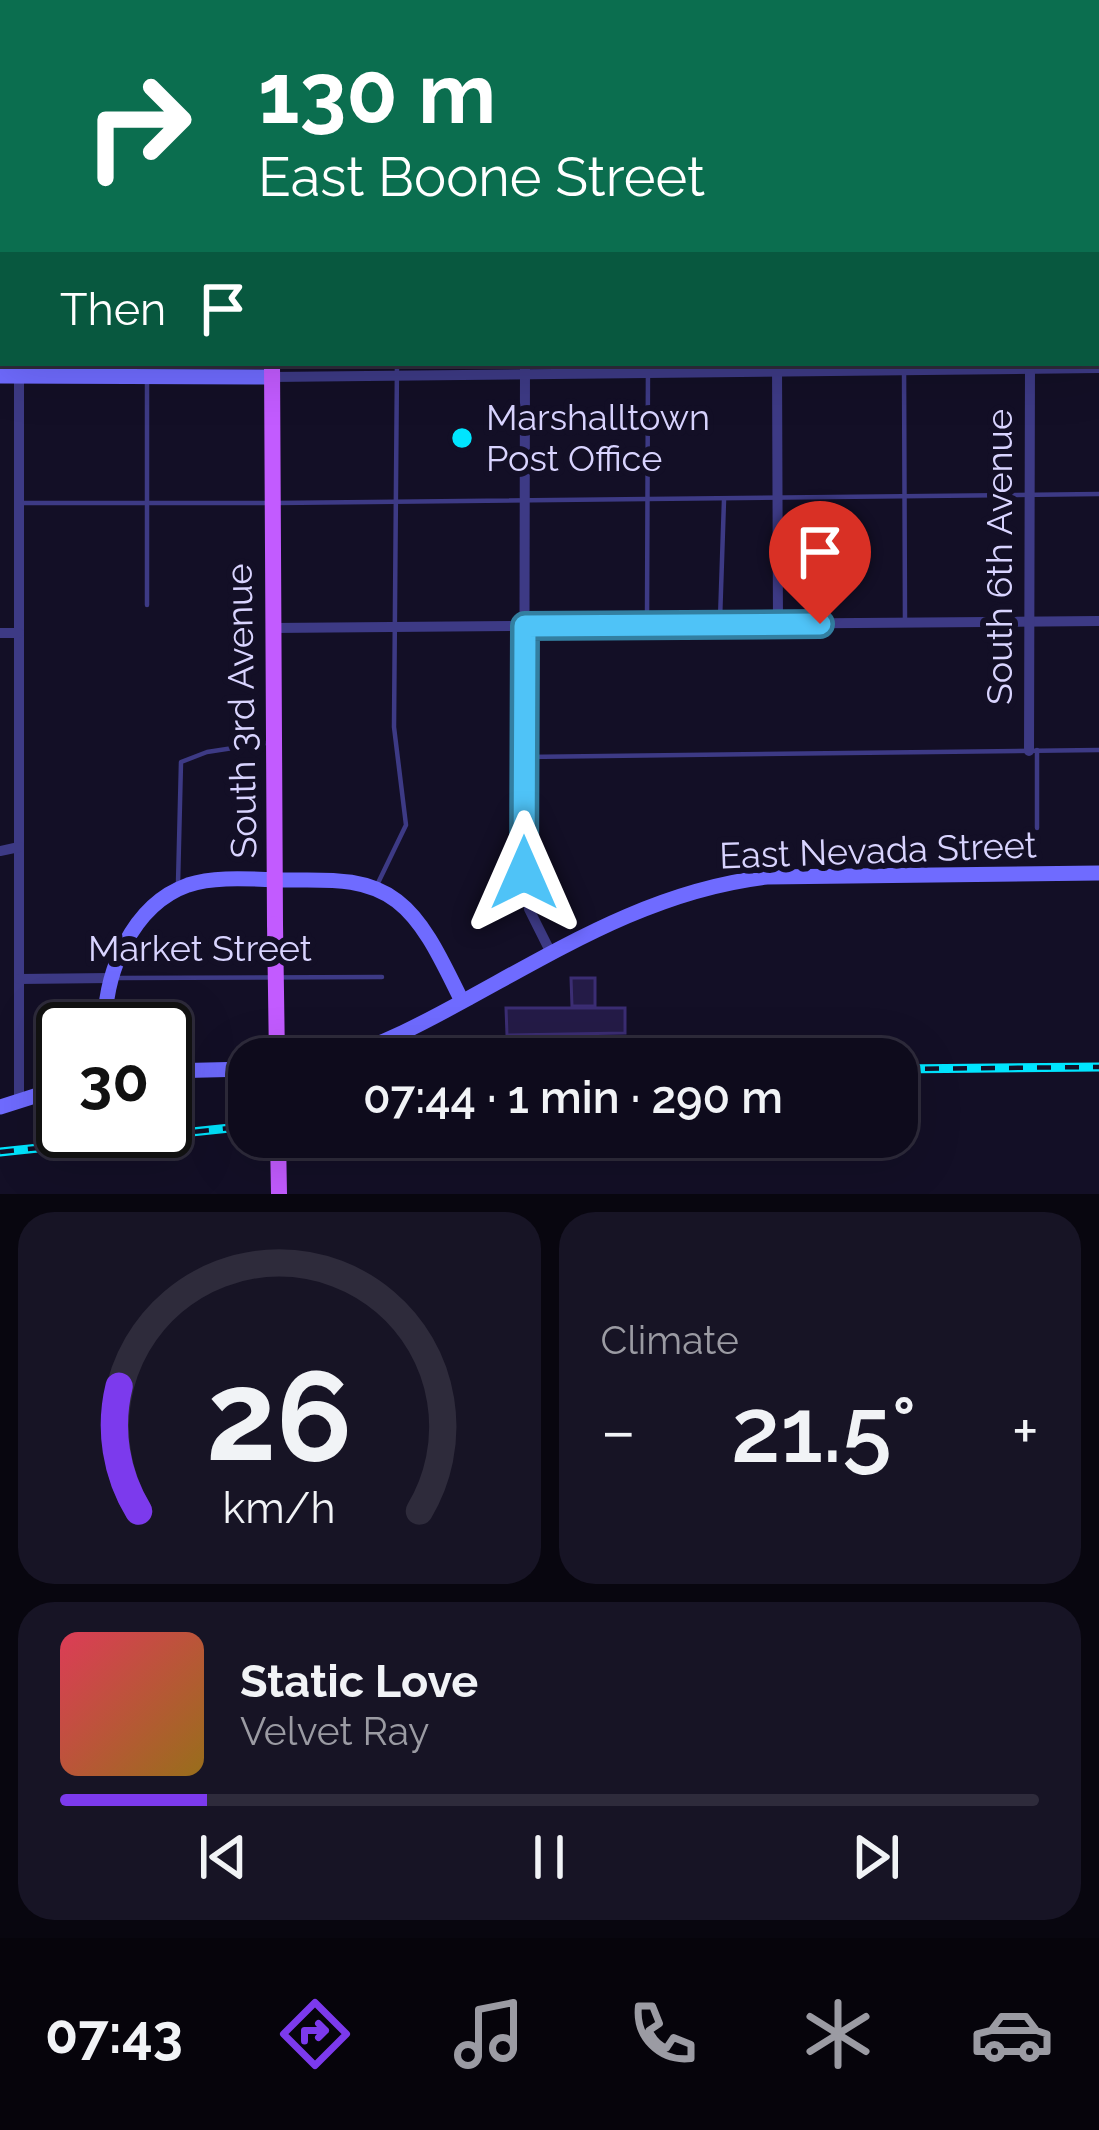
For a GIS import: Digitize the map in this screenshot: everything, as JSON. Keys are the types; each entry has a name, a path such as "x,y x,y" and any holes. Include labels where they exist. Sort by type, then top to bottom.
{"main road":[{"path":"0,376 19,370 272,370"},
{"name":"South 3rd Avenue","path":"272,370 277,1038"},
{"name":"East Nevada Street","path":"390,1038 595,929 682,892 746,880 1099,873"},
{"path":"108,1002 111,978 147,912 178,890 207,881 275,880 332,880 375,888 412,915 462,1001"},
{"path":"192,1070 228,1070"},
{"path":"0,1107 36,1096"},
{"path":"278,1158 279,1194"}],"street":[{"name":"South 6th Avenue","path":"1030,366 1028,622 1033,751"},
{"path":"777,367 778,624"},
{"path":"272,370 1099,368"},
{"path":"525,369 524,873 529,909 551,953"},
{"path":"19,370 19,1101"},
{"path":"272,628 1099,622"},
{"path":"0,633 19,633"},
{"path":"0,851 19,847"},
{"name":"Market Street","path":"19,979 111,978"}],"lane":[{"path":"904,367 905,623"},
{"path":"647,625 648,368"},
{"path":"375,888 406,825 394,727 397,369"},
{"path":"147,370 147,605"},
{"path":"19,502 525,503 1099,494"},
{"path":"720,625 724,500"},
{"path":"178,890 181,762 207,752 273,742"},
{"path":"524,757 1099,750"},
{"path":"1033,751 1037,828"},
{"name":"Market Street","path":"111,978 382,977"}],"building":[{"path":"571,978 595,978 595,1006 572,1006"},
{"path":"506,1008 625,1008 625,1033 507,1035"}],"railway":[{"path":"918,1069 1099,1067"},
{"path":"0,1152 228,1128"}],"place":[{"name":"Marshalltown Post Office","path":"462,438"}],"route":[{"path":"524,873 525,626 820,624"}]}
